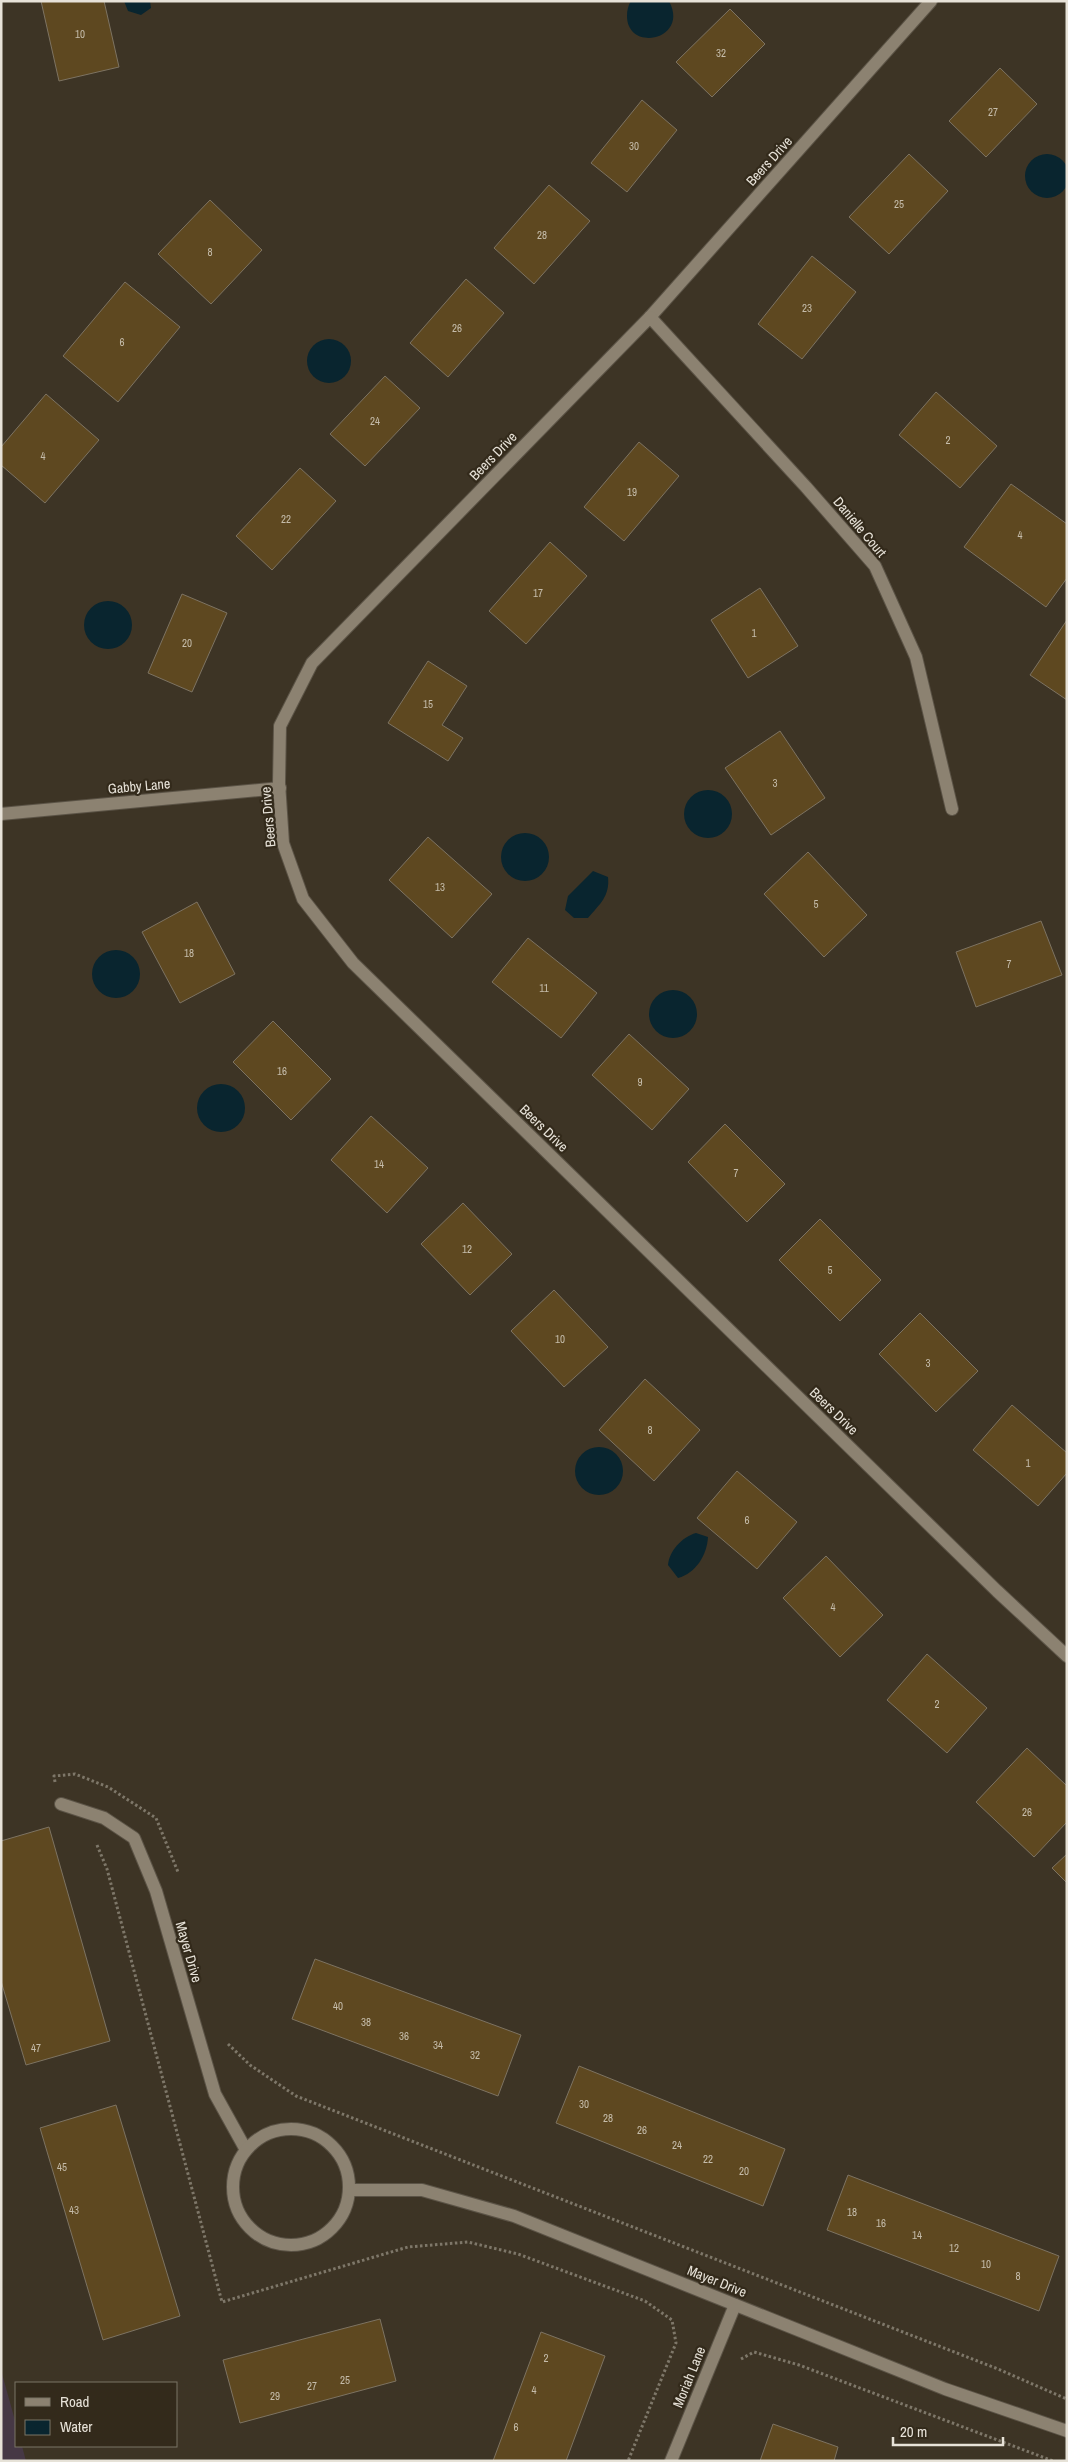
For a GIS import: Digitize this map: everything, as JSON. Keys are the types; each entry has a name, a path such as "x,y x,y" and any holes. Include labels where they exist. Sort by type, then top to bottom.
{"street":[{"name":"Beers Drive","path":"931,1 650,317 312,663 280,726 280,788 283,843 303,899 353,963 997,1591 1067,1656"},
{"name":"Danielle Court","path":"650,317 806,487 875,566 916,657 952,809"},
{"name":"Gabby Lane","path":"1,814 280,788"},
{"name":"Mayer Drive","path":"61,1804 104,1818 134,1838 156,1891 215,2094 246,2150"},
{"path":"295,2128 312,2132 328,2141 340,2155 348,2171 350,2190 346,2208 337,2223 323,2236 306,2243 288,2245 270,2242 254,2232 242,2218 235,2202 233,2184 237,2166 246,2150 260,2137 276,2130 295,2128"},
{"name":"Mayer Drive","path":"350,2190 422,2190 514,2216 945,2389 1067,2432"},
{"name":"Moriah Lane","path":"671,2461 735,2305"}],"path":[{"path":"61,1804 54,1776 75,1774 108,1787 156,1818 179,1874"},
{"path":"95,1841 107,1870 222,2302 408,2247 468,2242 518,2254 645,2301 672,2320 676,2343 628,2461"},
{"path":"227,2042 250,2065 296,2096 998,2369 1067,2399"},
{"path":"737,2362 754,2352 799,2365 1053,2461"}],"shaded area":[{"path":"1,2370 15,2420 15,2447 22,2447 26,2461 1,2461"}],"water":[{"path":"124,1 150,1 151,8 141,15 128,11"},
{"path":"631,1 669,1 673,14 671,25 665,33 656,37 646,38 637,35 630,28 627,16"},
{"path":"1043,154 1051,154 1063,160 1069,176 1063,192 1051,198 1043,198 1031,192 1025,180 1025,172 1031,160"},
{"path":"333,339 345,345 350,352 350,370 345,377 338,382 325,383 317,380 310,373 307,357 310,349 317,342"},
{"path":"108,601 117,603 125,608 130,616 132,625 130,634 125,642 117,647 108,649 99,647 91,642 86,634 84,625 86,616 91,608 99,603"},
{"path":"708,790 717,792 725,797 730,805 732,814 730,823 725,831 717,836 708,838 699,836 691,831 686,823 684,814 686,805 691,797 699,792"},
{"path":"525,833 534,835 542,840 547,848 549,857 547,866 542,874 534,879 525,881 516,879 508,874 503,866 501,857 503,848 508,840 516,835"},
{"path":"593,871 608,877 606,895 588,918 574,918 565,910 568,896"},
{"path":"116,950 125,952 133,957 138,965 140,974 138,983 133,991 125,996 116,998 107,996 99,991 94,983 92,974 94,965 99,957 107,952"},
{"path":"673,990 682,992 690,997 695,1005 697,1014 695,1023 690,1031 682,1036 673,1038 664,1036 656,1031 651,1023 649,1014 651,1005 656,997 664,992"},
{"path":"221,1084 230,1086 238,1091 243,1099 245,1108 243,1117 238,1125 230,1130 221,1132 212,1130 204,1125 199,1117 197,1108 199,1099 204,1091 212,1086"},
{"path":"599,1447 608,1449 616,1454 621,1462 623,1471 621,1480 616,1488 608,1493 599,1495 590,1493 582,1488 577,1480 575,1471 577,1462 582,1454 590,1449"},
{"path":"696,1533 708,1537 703,1557 695,1568 678,1578 668,1565 671,1555 681,1541"}],"building":[{"path":"41,1 104,1 119,67 59,81"},
{"path":"730,9 765,44 712,97 676,62"},
{"path":"1000,68 1037,104 986,157 949,121"},
{"path":"642,100 677,130 627,192 591,163"},
{"path":"909,154 948,191 889,254 849,217"},
{"path":"549,185 590,221 534,284 494,248"},
{"path":"210,200 262,250 211,304 158,254"},
{"path":"812,256 856,292 802,359 758,324"},
{"path":"466,279 504,313 448,377 410,343"},
{"path":"125,282 180,327 118,402 63,356"},
{"path":"385,376 420,408 365,466 330,434"},
{"path":"936,392 997,446 960,488 899,435"},
{"path":"46,394 99,440 45,503 1,465 1,447"},
{"path":"639,442 679,476 624,541 584,507"},
{"path":"300,468 336,501 272,570 236,536"},
{"path":"1011,484 1067,524 1067,578 1046,607 964,547"},
{"path":"550,542 587,576 526,644 489,611"},
{"path":"760,588 798,646 748,678 711,620"},
{"path":"182,594 227,613 192,692 148,673"},
{"path":"1067,620 1067,700 1030,675"},
{"path":"428,661 467,686 442,725 463,738 448,761 388,723"},
{"path":"780,731 825,798 771,835 725,768"},
{"path":"428,837 492,894 452,938 389,880"},
{"path":"808,852 867,915 824,957 764,894"},
{"path":"197,902 235,974 180,1003 142,932"},
{"path":"1041,921 1062,975 976,1007 956,952"},
{"path":"528,938 597,993 561,1038 492,982"},
{"path":"273,1021 331,1079 291,1120 233,1062"},
{"path":"629,1034 689,1089 652,1130 592,1075"},
{"path":"371,1116 428,1168 387,1213 331,1160"},
{"path":"725,1124 785,1184 747,1222 688,1162"},
{"path":"463,1203 512,1254 470,1295 421,1244"},
{"path":"820,1219 881,1280 840,1321 779,1260"},
{"path":"554,1290 608,1347 564,1387 511,1331"},
{"path":"920,1313 978,1371 936,1412 879,1354"},
{"path":"645,1379 700,1430 654,1481 599,1430"},
{"path":"1012,1405 1067,1453 1067,1473 1038,1506 973,1450"},
{"path":"737,1471 797,1522 757,1569 697,1518"},
{"path":"826,1556 883,1615 840,1657 783,1598"},
{"path":"927,1654 987,1708 947,1753 887,1700"},
{"path":"1027,1748 1067,1786 1067,1822 1034,1857 976,1802"},
{"path":"49,1827 110,2041 26,2065 1,1981 1,1841"},
{"path":"1067,1854 1067,1883 1052,1868"},
{"path":"315,1959 521,2035 498,2096 292,2019"},
{"path":"579,2066 785,2149 763,2206 556,2123"},
{"path":"116,2105 180,2316 103,2340 40,2128"},
{"path":"848,2175 1059,2256 1039,2311 827,2230"},
{"path":"380,2319 396,2381 240,2423 223,2360"},
{"path":"541,2332 605,2356 566,2461 493,2461"},
{"path":"773,2424 838,2447 834,2461 760,2461"}]}
